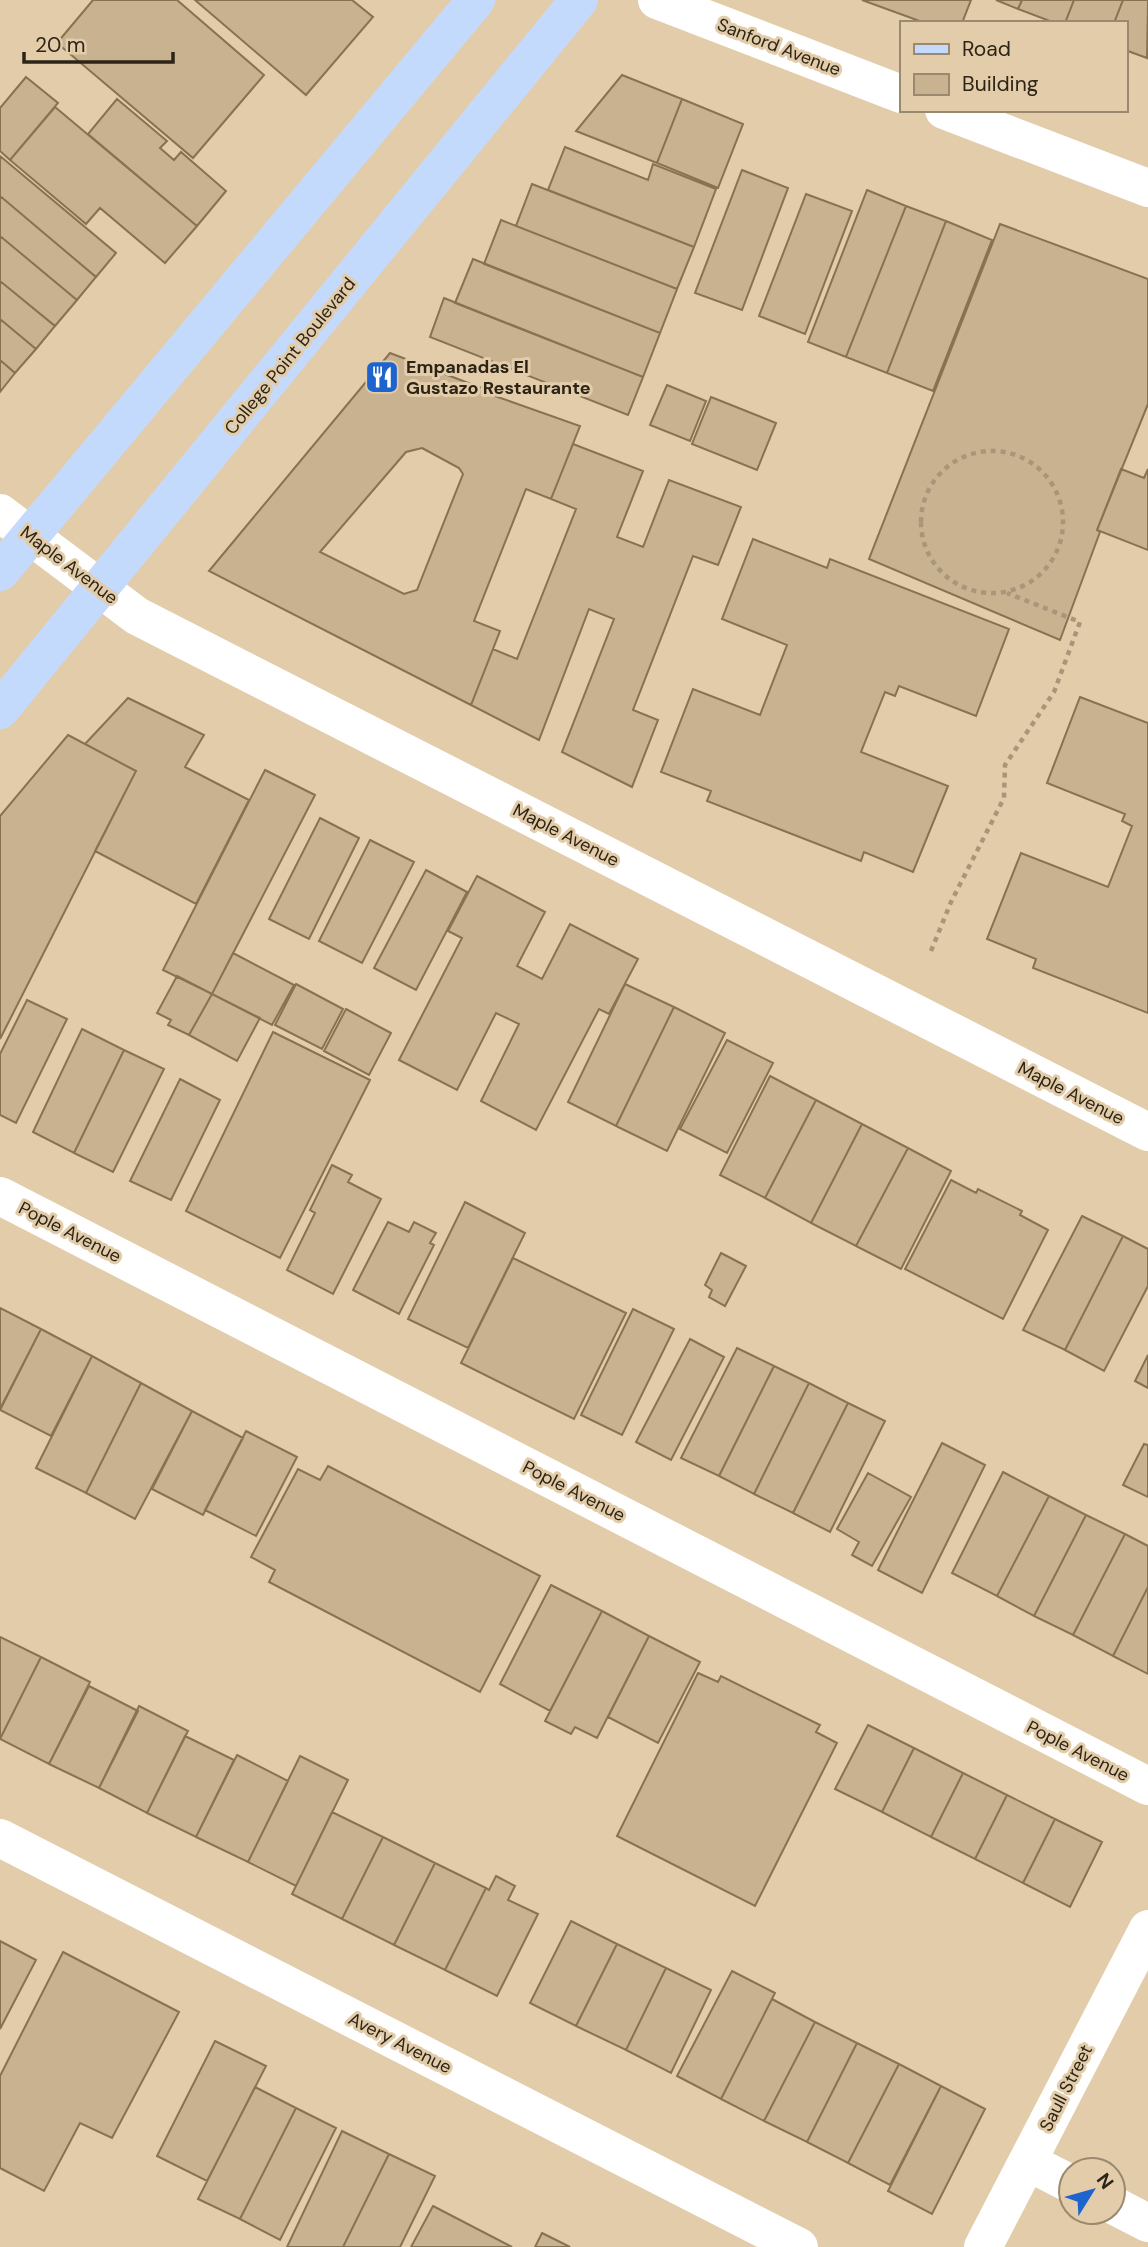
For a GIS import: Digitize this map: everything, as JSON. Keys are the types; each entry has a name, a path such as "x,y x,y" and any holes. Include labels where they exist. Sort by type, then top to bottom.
{"main road":[{"path":"0,572 476,0"},
{"name":"College Point Boulevard","path":"0,710 579,0"}],"street":[{"name":"Sanford Avenue","path":"657,0 900,94"},
{"path":"949,112 1148,188"},
{"name":"Maple Avenue","path":"0,513 137,616 1148,1132"},
{"name":"Pople Avenue","path":"0,1196 1148,1786"},
{"name":"Avery Avenue","path":"0,1838 799,2247"},
{"name":"Saull Street","path":"983,2247 1148,1929"},
{"path":"1028,2162 1057,2177"},
{"path":"1127,2212 1148,2223"}],"path":[{"path":"931,951 951,902 1004,798 1005,765 1054,692 1080,622 1005,592 971,591 950,580 933,563 923,542 920,519 926,496 938,475 957,460 979,452 1003,451 1026,459 1045,474 1058,493 1063,516 1061,539 1053,561 1037,578 1005,592"}],"building":[{"path":"93,0 177,0 264,75 193,158 57,43"},
{"path":"195,0 352,0 373,17 306,95"},
{"path":"862,0 971,0 963,21 920,21"},
{"path":"996,0 1022,0 1018,9"},
{"path":"1022,0 1074,0 1066,21 1050,21 1018,9"},
{"path":"1074,0 1123,0 1115,21 1066,21"},
{"path":"1123,0 1148,0 1147,58 1127,51 1127,21 1115,21"},
{"path":"622,75 682,99 657,163 576,131"},
{"path":"26,77 58,103 10,160 0,151 0,108"},
{"path":"117,99 167,141 160,148 174,160 181,152 226,191 197,226 88,134"},
{"path":"682,99 743,124 718,188 657,163"},
{"path":"55,107 197,226 165,263 100,208 86,224 10,160"},
{"path":"565,147 648,180 653,164 716,189 694,247 548,190"},
{"path":"0,156 116,253 96,277 0,196"},
{"path":"742,170 788,188 742,310 695,293"},
{"path":"532,184 694,247 677,289 516,226"},
{"path":"867,190 906,206 846,357 808,342"},
{"path":"806,194 852,211 805,334 759,316"},
{"path":"0,196 96,277 77,300 0,236"},
{"path":"906,206 946,221 887,373 846,357"},
{"path":"501,220 677,289 660,333 484,264"},
{"path":"946,221 992,240 933,391 887,373"},
{"path":"1000,224 1148,279 1148,404 1097,530 1100,532 1060,640 869,559"},
{"path":"0,236 77,300 55,326 0,281"},
{"path":"473,259 660,333 643,377 455,303"},
{"path":"0,281 55,326 36,349 0,319"},
{"path":"444,298 643,377 628,415 430,337"},
{"path":"0,319 36,349 15,373 0,360"},
{"path":"390,353 497,394 495,396 580,426 551,499 526,489 474,621 500,631 471,705 209,571","holes":["422,448 459,468 463,474 417,590 404,594 320,552 406,452"]},
{"path":"0,360 15,373 0,392"},
{"path":"667,385 706,401 690,441 650,425"},
{"path":"711,397 776,423 757,470 692,444"},
{"path":"573,444 643,471 617,537 643,547 669,480 741,507 718,565 693,556 633,710 658,720 632,787 562,752 614,619 589,609 539,740 471,705 493,649 517,659 576,509 551,499"},
{"path":"1121,469 1144,478 1148,469 1148,550 1097,530"},
{"path":"753,539 827,568 830,559 1009,629 976,716 899,686 895,696 885,692 861,752 948,786 913,872 864,852 861,861 707,801 711,791 661,772 693,689 760,715 787,645 722,619"},
{"path":"1080,697 1148,723 1148,1013 1033,968 1036,959 987,939 1021,853 1108,887 1132,826 1122,821 1125,814 1047,783"},
{"path":"128,698 204,735 185,767 249,800 196,904 95,851 136,771 85,744"},
{"path":"68,735 136,771 0,1039 0,816"},
{"path":"265,770 315,795 212,994 163,970"},
{"path":"320,818 359,838 309,939 269,919"},
{"path":"370,840 414,862 362,963 319,941"},
{"path":"426,870 467,892 416,990 374,968"},
{"path":"477,876 545,912 517,966 542,979 570,924 638,959 609,1014 599,1009 536,1130 481,1101 519,1024 496,1013 457,1090 399,1060 462,938 448,931"},
{"path":"233,953 294,985 272,1025 212,994"},
{"path":"177,976 212,994 189,1035 168,1025 171,1020 157,1013"},
{"path":"296,984 343,1009 322,1049 275,1025"},
{"path":"625,984 674,1007 616,1126 568,1102"},
{"path":"212,994 260,1018 237,1061 189,1035"},
{"path":"27,1000 67,1019 16,1123 0,1115 0,1054"},
{"path":"674,1007 725,1033 667,1151 616,1126"},
{"path":"346,1009 391,1033 369,1075 324,1051"},
{"path":"82,1029 124,1050 74,1153 33,1132"},
{"path":"273,1032 370,1080 280,1258 186,1211"},
{"path":"727,1040 773,1063 727,1153 680,1129"},
{"path":"124,1050 164,1069 113,1172 74,1153"},
{"path":"770,1076 816,1100 765,1198 720,1175"},
{"path":"180,1079 220,1100 171,1200 130,1181"},
{"path":"816,1100 862,1124 811,1223 765,1198"},
{"path":"862,1124 908,1148 856,1246 811,1223"},
{"path":"908,1148 951,1171 901,1269 856,1246"},
{"path":"332,1165 352,1175 348,1182 381,1199 333,1294 287,1270 315,1213 310,1210"},
{"path":"951,1180 976,1193 978,1189 1022,1211 1020,1215 1048,1230 1003,1319 905,1269"},
{"path":"465,1202 525,1233 468,1348 408,1319"},
{"path":"1082,1216 1123,1236 1065,1350 1023,1330"},
{"path":"388,1222 409,1232 414,1222 436,1233 430,1243 434,1245 399,1314 353,1290"},
{"path":"1123,1236 1148,1249 1148,1286 1104,1371 1065,1350"},
{"path":"721,1253 746,1266 725,1306 709,1297 712,1290 705,1285"},
{"path":"513,1258 626,1313 574,1419 461,1363"},
{"path":"0,1308 41,1329 0,1409"},
{"path":"633,1309 674,1329 622,1435 581,1415"},
{"path":"41,1329 92,1356 51,1436 0,1410"},
{"path":"690,1339 724,1357 671,1460 636,1442"},
{"path":"737,1348 774,1366 719,1476 681,1458"},
{"path":"1148,1355 1148,1388 1135,1381"},
{"path":"92,1356 141,1383 86,1493 36,1468"},
{"path":"774,1366 809,1383 754,1494 719,1476"},
{"path":"141,1383 192,1411 135,1519 86,1493"},
{"path":"809,1383 848,1403 793,1513 754,1494"},
{"path":"848,1403 885,1421 830,1532 793,1513"},
{"path":"192,1411 243,1438 203,1515 152,1489"},
{"path":"246,1431 297,1457 256,1536 205,1510"},
{"path":"942,1443 985,1465 922,1593 878,1570"},
{"path":"1144,1444 1148,1445 1148,1497 1123,1485"},
{"path":"328,1466 540,1576 480,1692 269,1582 275,1570 251,1557 298,1469 320,1480"},
{"path":"1003,1472 1049,1496 997,1596 952,1573"},
{"path":"868,1473 911,1497 872,1566 852,1555 859,1542 837,1529"},
{"path":"1049,1496 1086,1515 1034,1616 997,1596"},
{"path":"1086,1515 1125,1534 1073,1635 1034,1616"},
{"path":"1125,1534 1148,1546 1148,1587 1113,1656 1073,1635"},
{"path":"551,1585 602,1611 550,1711 500,1684"},
{"path":"1148,1587 1148,1674 1113,1656"},
{"path":"602,1611 649,1636 597,1738 575,1727 571,1734 545,1721"},
{"path":"649,1636 700,1662 658,1743 608,1717"},
{"path":"0,1637 41,1657 0,1739"},
{"path":"41,1657 90,1682 49,1764 0,1739"},
{"path":"698,1673 718,1682 721,1676 820,1725 816,1732 837,1743 755,1906 617,1836"},
{"path":"89,1686 138,1711 99,1788 49,1764"},
{"path":"139,1706 188,1731 147,1813 99,1788"},
{"path":"868,1725 914,1748 882,1812 835,1789"},
{"path":"185,1736 234,1760 196,1837 147,1813"},
{"path":"914,1748 963,1773 931,1837 882,1812"},
{"path":"237,1755 288,1781 248,1862 196,1837"},
{"path":"300,1756 348,1780 296,1886 248,1862"},
{"path":"963,1773 1007,1795 975,1859 931,1837"},
{"path":"1007,1795 1055,1819 1023,1883 975,1859"},
{"path":"332,1812 383,1837 342,1919 292,1894"},
{"path":"1055,1819 1102,1842 1070,1907 1023,1883"},
{"path":"383,1837 435,1863 394,1945 342,1919"},
{"path":"435,1863 486,1888 445,1970 394,1945"},
{"path":"496,1876 515,1886 508,1900 538,1914 497,1996 445,1970 486,1888 489,1890"},
{"path":"571,1921 617,1944 576,2026 530,2003"},
{"path":"0,1941 36,1960 0,2029"},
{"path":"617,1944 666,1968 626,2050 576,2026"},
{"path":"63,1952 179,2012 112,2138 80,2123 44,2191 0,2168 0,2076"},
{"path":"666,1968 711,1990 671,2073 626,2050"},
{"path":"732,1971 775,1993 721,2099 677,2076"},
{"path":"772,1999 815,2022 764,2121 721,2099"},
{"path":"815,2022 857,2043 807,2142 764,2121"},
{"path":"215,2041 266,2066 207,2181 157,2156"},
{"path":"857,2043 899,2064 848,2163 807,2142"},
{"path":"899,2064 941,2086 890,2185 848,2163"},
{"path":"941,2086 985,2109 932,2214 888,2191"},
{"path":"255,2087 296,2108 240,2219 198,2199"},
{"path":"296,2108 336,2128 280,2240 240,2219"},
{"path":"342,2131 389,2154 343,2247 287,2247"},
{"path":"389,2154 435,2176 400,2247 343,2247"},
{"path":"433,2206 512,2247 411,2247"},
{"path":"542,2233 570,2247 535,2247"}],"place":[{"name":"Empanadas El Gustazo Restaurante","path":"382,377"}]}
